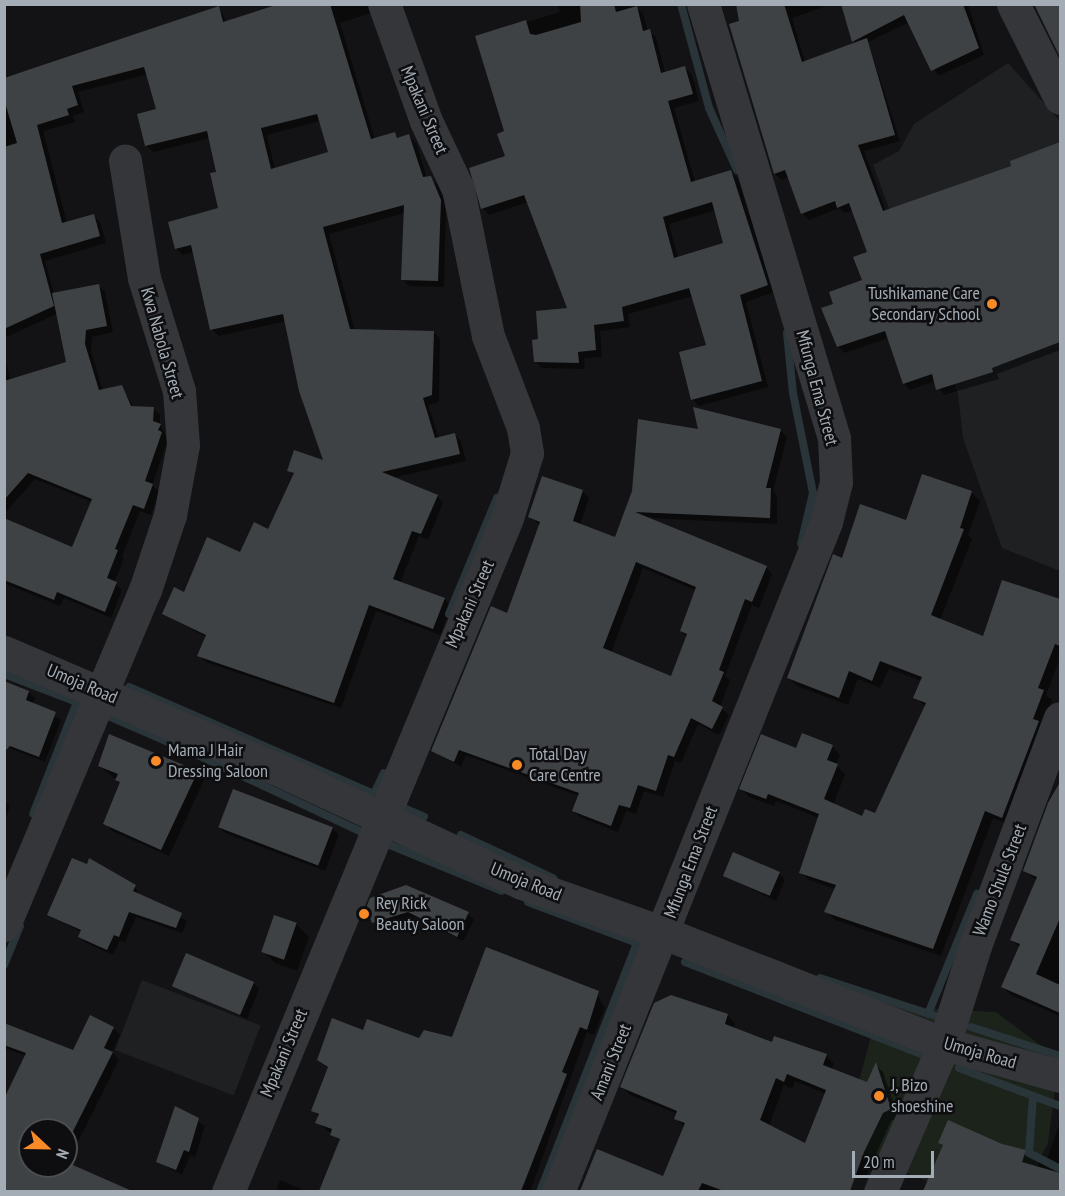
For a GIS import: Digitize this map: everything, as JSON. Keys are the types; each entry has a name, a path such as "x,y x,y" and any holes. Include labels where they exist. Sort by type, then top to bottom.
{"street":[{"name":"Mpakani Street","path":"228,1191 507,518 527,453 523,428 488,336 458,189 426,121 384,4"},
{"name":"Mfunga Ema Street","path":"664,933 825,522 836,482 834,438 703,4"},
{"path":"1013,4 1060,98"},
{"name":"Kwa Nabola Street","path":"4,925 145,590 170,515 183,445 179,391 144,278 125,161"},
{"name":"Umoja Road","path":"4,652 101,692 522,883 664,933 944,1044 1060,1076"},
{"name":"Wamo Shule Street","path":"880,1191 944,1044 975,945 1060,718"},
{"name":"Amani Street","path":"558,1191 664,933"}],"shaded area":[{"name":"Tushikamane Care Secondary School","path":"1008,63 1060,121 1060,571 1002,548 963,438 958,394 873,165 899,151 914,124"},
{"path":"142,980 261,1026 234,1096 115,1050"},
{"path":"879,1006 996,1012 1059,1059 1048,1143 1038,1162 1034,1191 951,1191 850,1150 855,1096"}],"building":[{"path":"279,4 330,4 371,139 395,132 397,138 409,134 423,177 431,176 441,200 438,281 401,280 404,205 323,227 350,329 434,331 432,395 423,398 435,438 455,433 460,454 382,472 438,495 421,534 412,531 393,579 445,598 433,629 369,605 334,703 197,656 206,635 162,614 174,587 184,592 207,537 240,552 254,522 268,529 294,473 287,471 294,450 323,460 299,391 283,314 210,330 191,245 175,249 168,222 218,208 210,173 216,172 207,131 145,146 137,114 156,109 144,67 72,86 78,105 67,109 69,115 37,125 62,223 94,214 100,236 40,254 54,306 4,329 4,147 17,143 4,99 4,78 219,6 223,22","holes":["317,114 328,152 271,169 261,128"]},
{"path":"580,4 614,4 616,12 637,6 643,31 650,29 661,73 685,66 693,94 668,101 691,182 731,170 768,285 740,295 762,381 691,400 679,352 706,345 689,288 622,307 624,321 594,325 596,350 578,352 579,363 534,362 532,340 538,339 536,311 567,308 524,195 481,209 469,168 505,156 497,134 504,131 475,36 526,20 530,34 536,35 581,22","holes":["712,202 723,243 674,258 663,217"]},
{"path":"736,4 784,4 802,62 867,38 895,135 858,145 883,211 1011,166 1010,161 1060,142 1060,342 992,368 993,372 936,390 932,374 903,384 885,331 837,347 821,308 833,304 829,292 862,280 853,257 867,252 849,203 837,208 835,201 801,214 785,170 774,174 729,24 739,21"},
{"path":"841,4 963,4 979,48 931,71 904,15 852,42"},
{"path":"1034,4 1060,4 1060,57"},
{"path":"99,284 107,326 86,330 85,344 99,390 122,385 131,406 154,407 153,421 161,424 158,430 162,432 145,481 153,484 144,509 133,505 115,549 118,550 107,578 117,582 105,612 57,592 54,600 4,580 4,518 72,547 92,499 28,473 4,500 4,381 66,362 52,293"},
{"path":"693,407 781,429 766,488 771,488 770,518 635,512 767,566 752,602 745,599 719,670 724,672 712,701 723,707 712,729 691,718 674,757 668,755 656,791 638,785 630,808 619,805 611,826 572,811 579,793 459,750 454,762 431,751 491,606 507,613 540,522 528,517 542,476 583,490 573,521 615,537 632,491 638,419 698,429","holes":["636,562 696,587 680,631 687,634 671,676 603,648"]},
{"path":"922,474 972,491 960,528 964,529 931,615 983,636 1002,580 1060,599 1060,646 1055,644 1038,688 1044,690 1033,719 1039,721 1002,818 985,811 933,949 824,912 836,885 799,873 819,814 768,794 766,799 739,789 761,734 796,748 802,733 833,745 827,760 838,764 824,799 862,816 865,809 875,813 926,703 913,698 922,677 880,661 872,681 849,671 839,698 787,678 833,554 842,558 860,504 906,520"},
{"path":"4,681 29,691 26,700 56,712 39,757 10,746 4,752"},
{"path":"109,734 198,771 161,850 103,824 120,782 115,780 118,774 98,766"},
{"path":"1060,782 1060,918 1036,974 1060,985 1060,1013 1001,987 1020,944 1010,940 1037,877 1023,871 1048,803"},
{"path":"233,789 333,827 318,866 218,827"},
{"path":"733,852 780,872 770,896 723,876"},
{"path":"72,858 87,864 89,858 136,885 133,891 182,913 176,928 129,912 119,937 114,935 107,950 78,937 81,930 47,915"},
{"path":"406,885 469,912 457,937 408,912 372,923 366,908 370,898"},
{"path":"274,915 297,923 284,960 261,952"},
{"path":"486,947 599,991 587,1030 580,1027 562,1072 567,1074 521,1191 319,1191 340,1139 330,1135 332,1129 315,1123 319,1114 311,1111 328,1067 317,1060 332,1018 363,1030 367,1019 419,1038 424,1030 452,1037"},
{"path":"186,953 254,982 240,1015 172,986"},
{"path":"671,995 728,1014 725,1024 772,1042 774,1036 827,1054 823,1065 867,1082 876,1062 891,1109 883,1113 864,1152 850,1191 724,1191 702,1183 698,1191 580,1191 597,1149 663,1176 685,1123 674,1119 677,1111 620,1087 654,1003","holes":["787,1074 826,1090 805,1143 760,1120 776,1078 784,1082"]},
{"path":"90,1015 114,1027 104,1048 113,1052 78,1121 78,1118 18,1118 18,1178 78,1178 78,1167 132,1191 4,1191 4,1099 26,1053 4,1045 4,1023 73,1050"},
{"path":"175,1106 199,1118 189,1152 184,1150 176,1170 156,1162"},
{"path":"948,1120 1002,1144 1026,1150 1022,1162 1060,1173 1060,1191 923,1191 943,1145 938,1143"}],"waterway":[{"path":"681,4 709,108 737,170"},
{"path":"787,333 793,393 813,493 801,544"},
{"path":"449,614 497,498"},
{"path":"4,674 77,702 33,814"},
{"path":"129,687 374,794 384,773"},
{"path":"104,720 106,715 189,751 362,832"},
{"path":"401,807 424,817"},
{"path":"461,835 553,878"},
{"path":"385,843 502,891"},
{"path":"928,1014 977,894"},
{"path":"528,902 637,943 540,1192"},
{"path":"4,965 20,926"},
{"path":"685,962 926,1056 924,1061"},
{"path":"820,978 942,1018"},
{"path":"971,1027 1060,1056"},
{"path":"959,1068 1060,1106"},
{"path":"1033,1096 1029,1153 1060,1169"}],"place":[{"name":"Tushikamane Care Secondary School","path":"992,304"},
{"name":"Mama J Hair Dressing Saloon","path":"156,761"},
{"name":"Total Day Care Centre","path":"517,765"},
{"name":"Rey Rick Beauty Saloon","path":"364,914"},
{"name":"J, Bizo shoeshine","path":"879,1096"}]}
